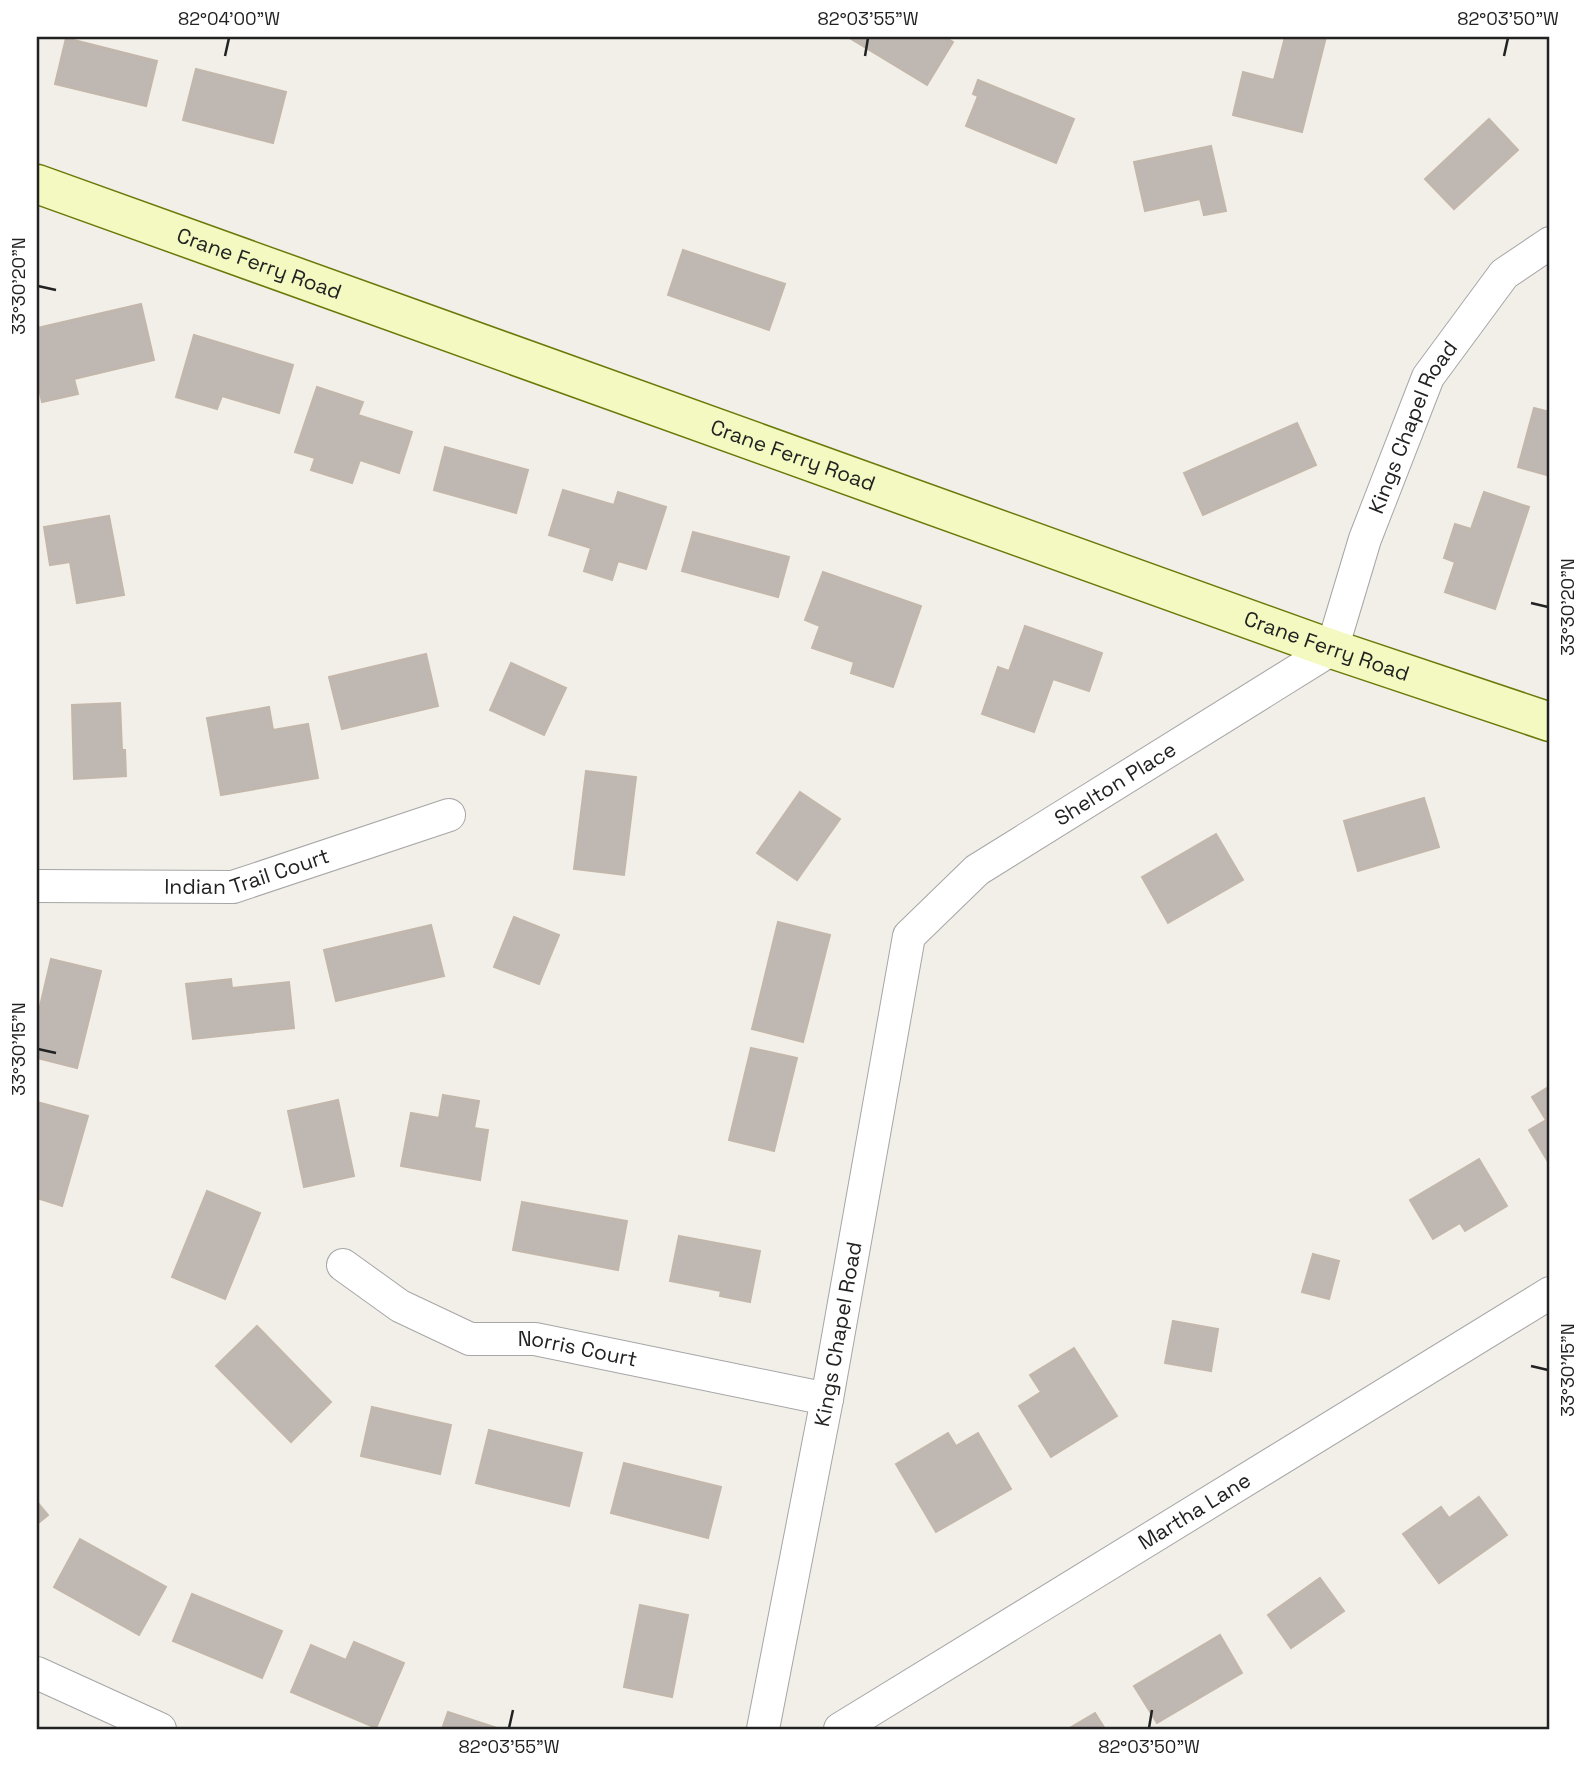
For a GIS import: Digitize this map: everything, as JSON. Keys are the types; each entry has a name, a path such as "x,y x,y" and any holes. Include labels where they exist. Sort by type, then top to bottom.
{"street":[{"name":"Crane Ferry Road","path":"37,184 1332,649 1550,722"},
{"name":"Kings Chapel Road","path":"1332,649 1365,539 1428,377 1504,274 1550,243"},
{"name":"Shelton Place","path":"909,936 977,870 1332,649"},
{"name":"Indian Trail Court","path":"37,886 233,887 449,815"},
{"name":"Kings Chapel Road","path":"762,1729 827,1399 909,936"},
{"name":"Norris Court","path":"343,1265 400,1306 470,1339 535,1339 827,1399"},
{"name":"Martha Lane","path":"840,1729 1550,1293"},
{"path":"37,1673 160,1729"}],"building":[{"path":"848,37 945,37 953,42 927,85"},
{"path":"1285,37 1326,37 1302,132 1233,115 1243,72 1274,80"},
{"path":"66,38 157,61 146,106 55,84"},
{"path":"196,69 286,92 273,143 183,120"},
{"path":"978,80 1074,119 1056,163 966,126 978,96 973,94"},
{"path":"1489,119 1518,150 1454,209 1425,179"},
{"path":"1211,146 1226,211 1204,215 1200,199 1145,211 1134,162"},
{"path":"683,250 785,284 769,330 668,295"},
{"path":"141,304 154,360 74,379 78,394 42,402 37,380 37,328"},
{"path":"194,335 293,365 279,413 222,396 217,409 176,397"},
{"path":"317,387 363,402 358,415 412,432 399,473 360,460 352,483 311,470 315,458 295,452"},
{"path":"1534,408 1550,412 1550,476 1518,467"},
{"path":"1297,423 1316,465 1203,515 1184,473"},
{"path":"445,447 528,470 516,513 434,490"},
{"path":"563,490 614,505 618,492 666,507 646,569 618,561 612,580 584,571 591,548 549,535"},
{"path":"1484,492 1529,507 1495,609 1445,592 1455,562 1444,558 1455,524 1471,529"},
{"path":"109,516 124,595 77,603 70,562 50,565 44,527"},
{"path":"693,532 789,557 778,597 682,571"},
{"path":"823,572 921,606 893,687 851,673 854,662 812,648 820,626 805,620"},
{"path":"1025,626 1102,653 1089,691 1053,679 1034,732 982,714 998,667 1009,671"},
{"path":"426,654 438,706 342,729 329,677"},
{"path":"511,663 566,688 544,735 490,710"},
{"path":"120,703 126,776 74,779 72,705"},
{"path":"269,707 273,730 308,724 318,778 221,795 207,718"},
{"path":"586,771 636,777 624,875 574,869"},
{"path":"800,792 840,819 797,880 757,853"},
{"path":"1424,798 1439,847 1358,871 1344,821"},
{"path":"1216,834 1243,880 1168,923 1142,877"},
{"path":"514,917 559,935 539,984 494,967"},
{"path":"778,922 830,935 803,1042 752,1029"},
{"path":"431,925 444,976 336,1001 324,950"},
{"path":"51,959 101,971 77,1068 37,1058 37,1019"},
{"path":"231,979 232,988 289,982 294,1028 193,1039 186,984"},
{"path":"751,1048 797,1058 774,1151 729,1140"},
{"path":"1550,1086 1550,1165 1529,1130 1546,1120 1532,1097"},
{"path":"443,1095 479,1101 474,1128 488,1130 480,1180 401,1166 411,1113 439,1118"},
{"path":"338,1100 354,1176 304,1187 288,1111"},
{"path":"37,1102 88,1116 62,1206 37,1198"},
{"path":"1479,1159 1507,1206 1465,1231 1460,1223 1433,1239 1410,1200"},
{"path":"207,1191 260,1213 225,1299 172,1277"},
{"path":"522,1202 627,1221 618,1270 513,1250"},
{"path":"679,1236 760,1251 750,1302 720,1296 721,1291 670,1281"},
{"path":"1313,1254 1339,1261 1329,1299 1302,1292"},
{"path":"1173,1321 1218,1329 1211,1371 1165,1363"},
{"path":"257,1326 331,1402 291,1442 216,1366"},
{"path":"1074,1348 1117,1416 1051,1457 1019,1406 1041,1392 1030,1375"},
{"path":"372,1407 451,1425 440,1474 361,1456"},
{"path":"489,1430 582,1453 569,1506 476,1483"},
{"path":"948,1433 956,1446 978,1433 1011,1489 936,1532 896,1464"},
{"path":"624,1463 721,1487 708,1538 611,1513"},
{"path":"1479,1497 1507,1535 1439,1583 1403,1534 1441,1507 1449,1518"},
{"path":"37,1502 48,1515 37,1524"},
{"path":"80,1539 166,1587 139,1635 54,1587"},
{"path":"1320,1578 1344,1611 1291,1648 1268,1615"},
{"path":"192,1594 282,1631 262,1678 173,1641"},
{"path":"640,1605 688,1615 672,1697 624,1687"},
{"path":"1220,1635 1242,1673 1157,1723 1134,1686"},
{"path":"354,1642 404,1663 376,1728 291,1692 311,1645 346,1660"},
{"path":"448,1712 500,1729 442,1729"},
{"path":"1095,1713 1105,1729 1068,1729"}]}
